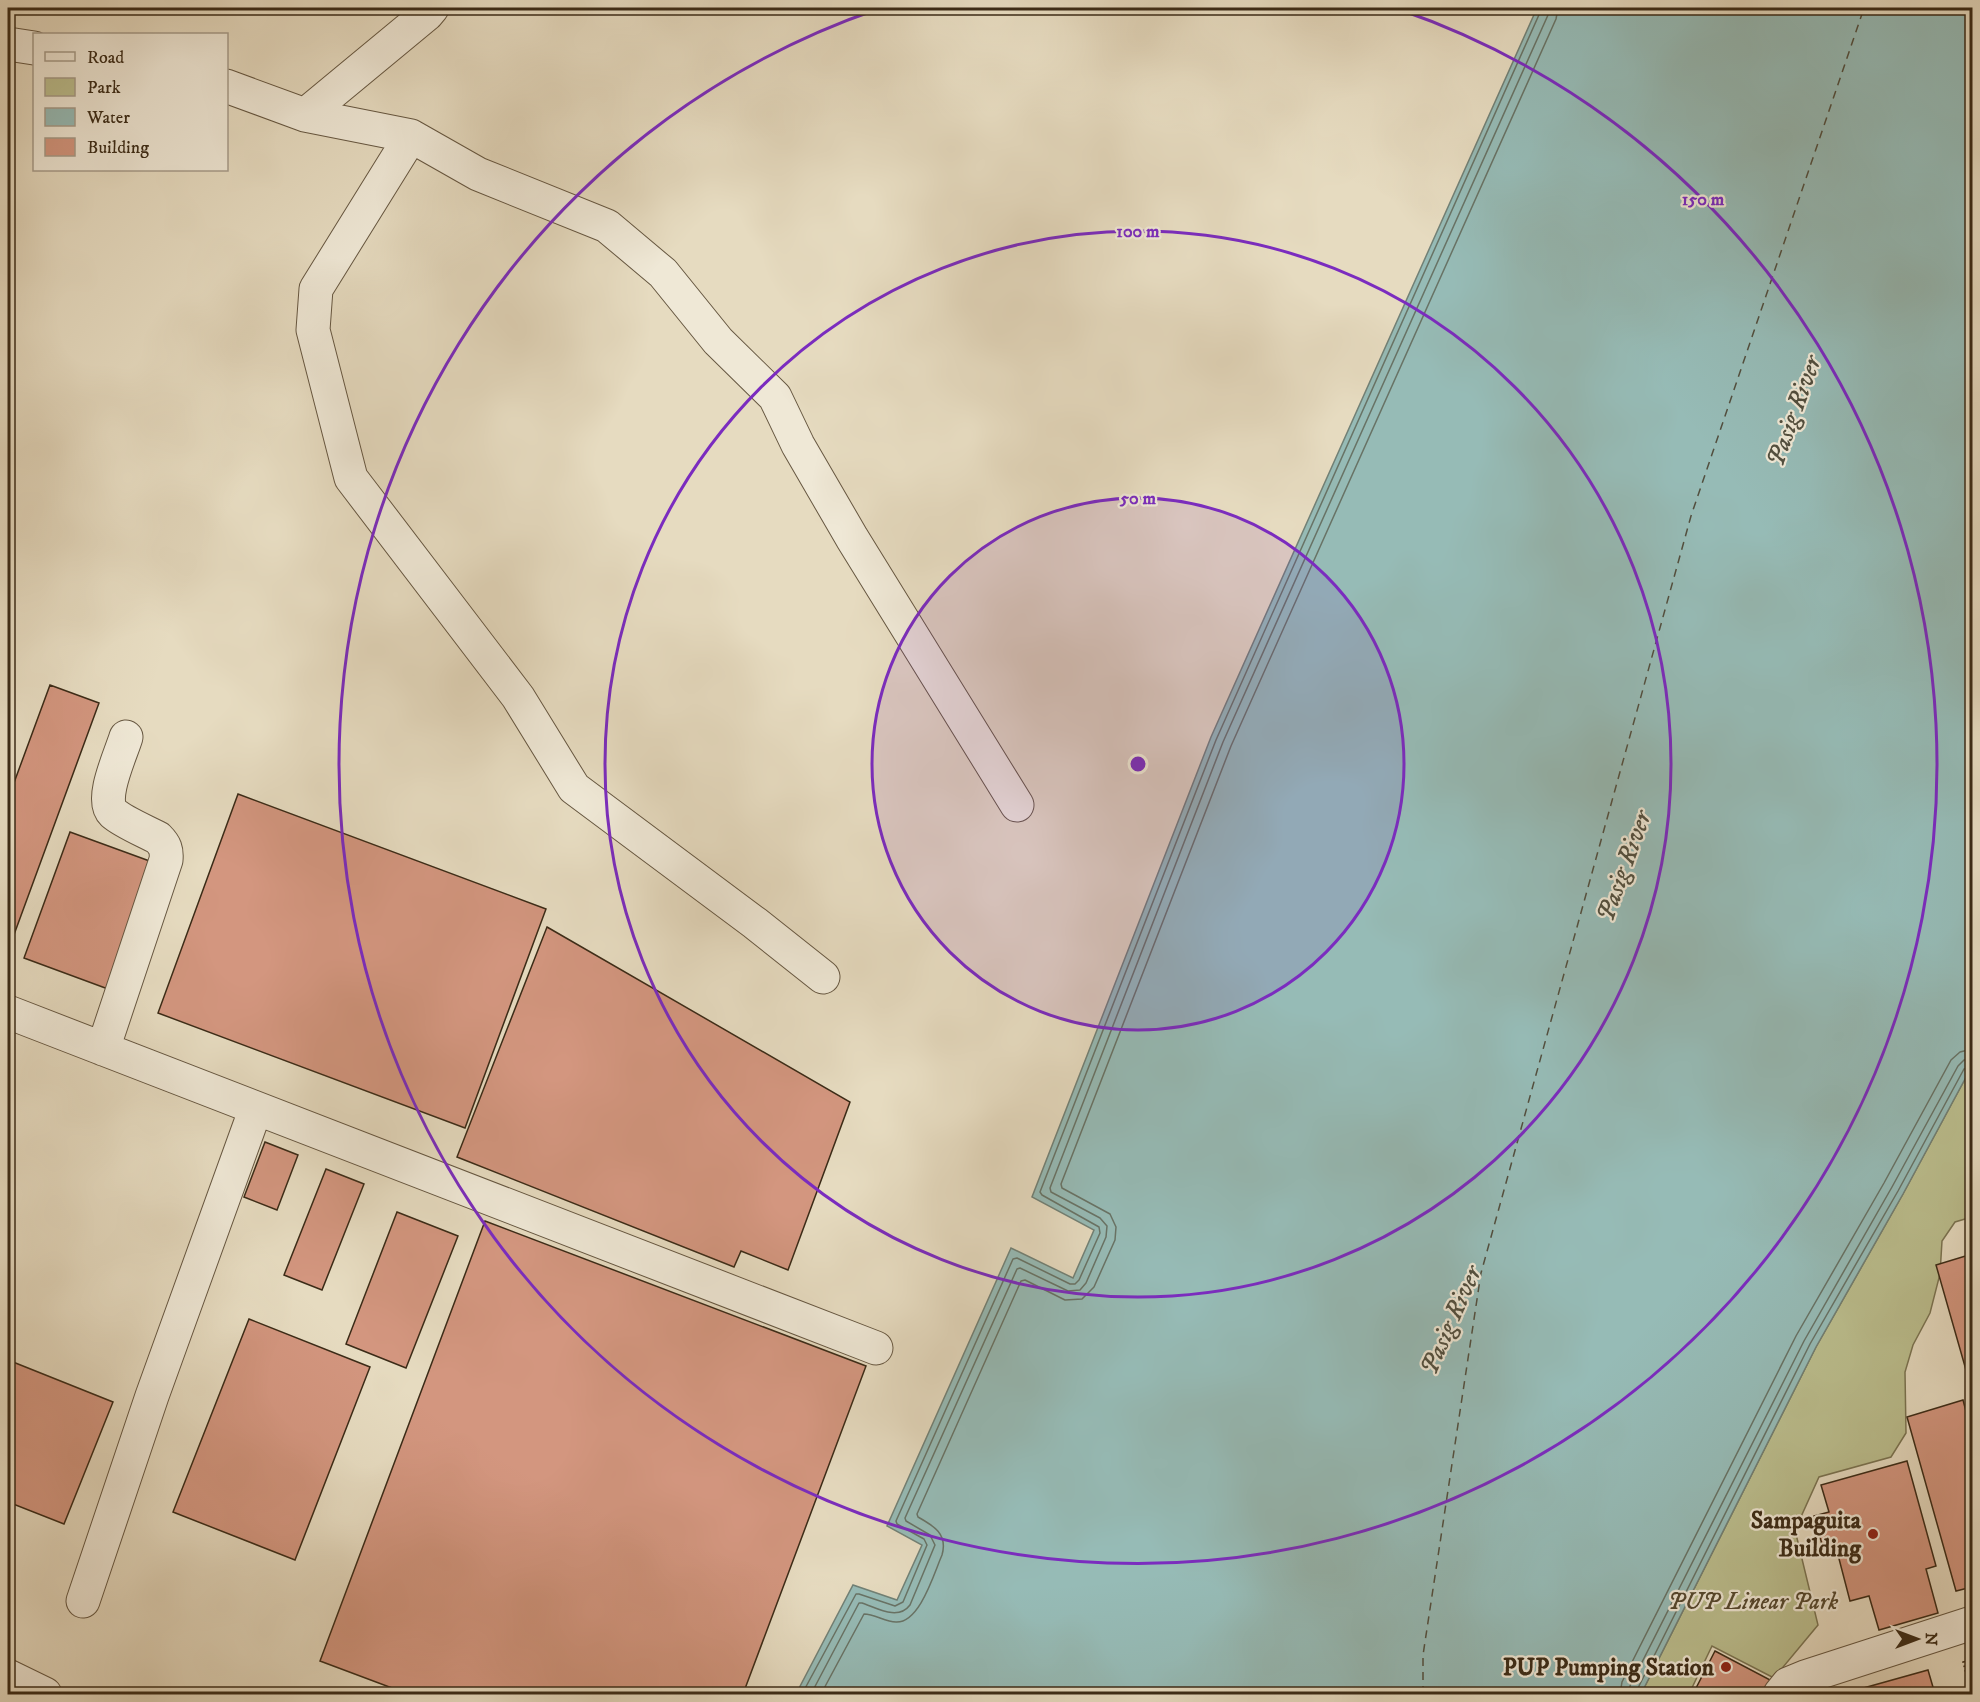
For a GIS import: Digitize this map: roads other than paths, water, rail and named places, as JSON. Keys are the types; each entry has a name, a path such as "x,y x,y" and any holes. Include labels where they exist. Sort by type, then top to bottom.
{"lane":[{"path":"305,115 432,8"},
{"path":"8,44 33,48"},
{"path":"228,87 305,115 411,136 478,174 607,226 663,273 718,341 775,397 798,444 852,538 1017,804"},
{"path":"411,136 316,289 313,330 351,478 518,697 574,788 755,923 823,977"},
{"path":"103,1049 167,852 164,844 158,838 113,814 108,807 107,796 126,737"},
{"path":"8,1012 876,1348"},
{"path":"83,1601 152,1396 256,1108"},
{"path":"1780,1695 1788,1683 1971,1627"},
{"path":"8,1677 45,1695"}],"water":[{"name":"Pasig River","path":"1537,8 1972,8 1972,1066 1903,1194 1816,1347 1641,1694 796,1694 853,1585 897,1600 922,1545 887,1526 1011,1248 1073,1278 1094,1230 1032,1197 1211,737"}],"place":[{"name":"Sampaguita Building","path":"1873,1534"},
{"name":"PUP Pumping Station","path":"1726,1667"}],"park label":[{"name":"PUP Linear Park","path":"1753,1601"}]}
